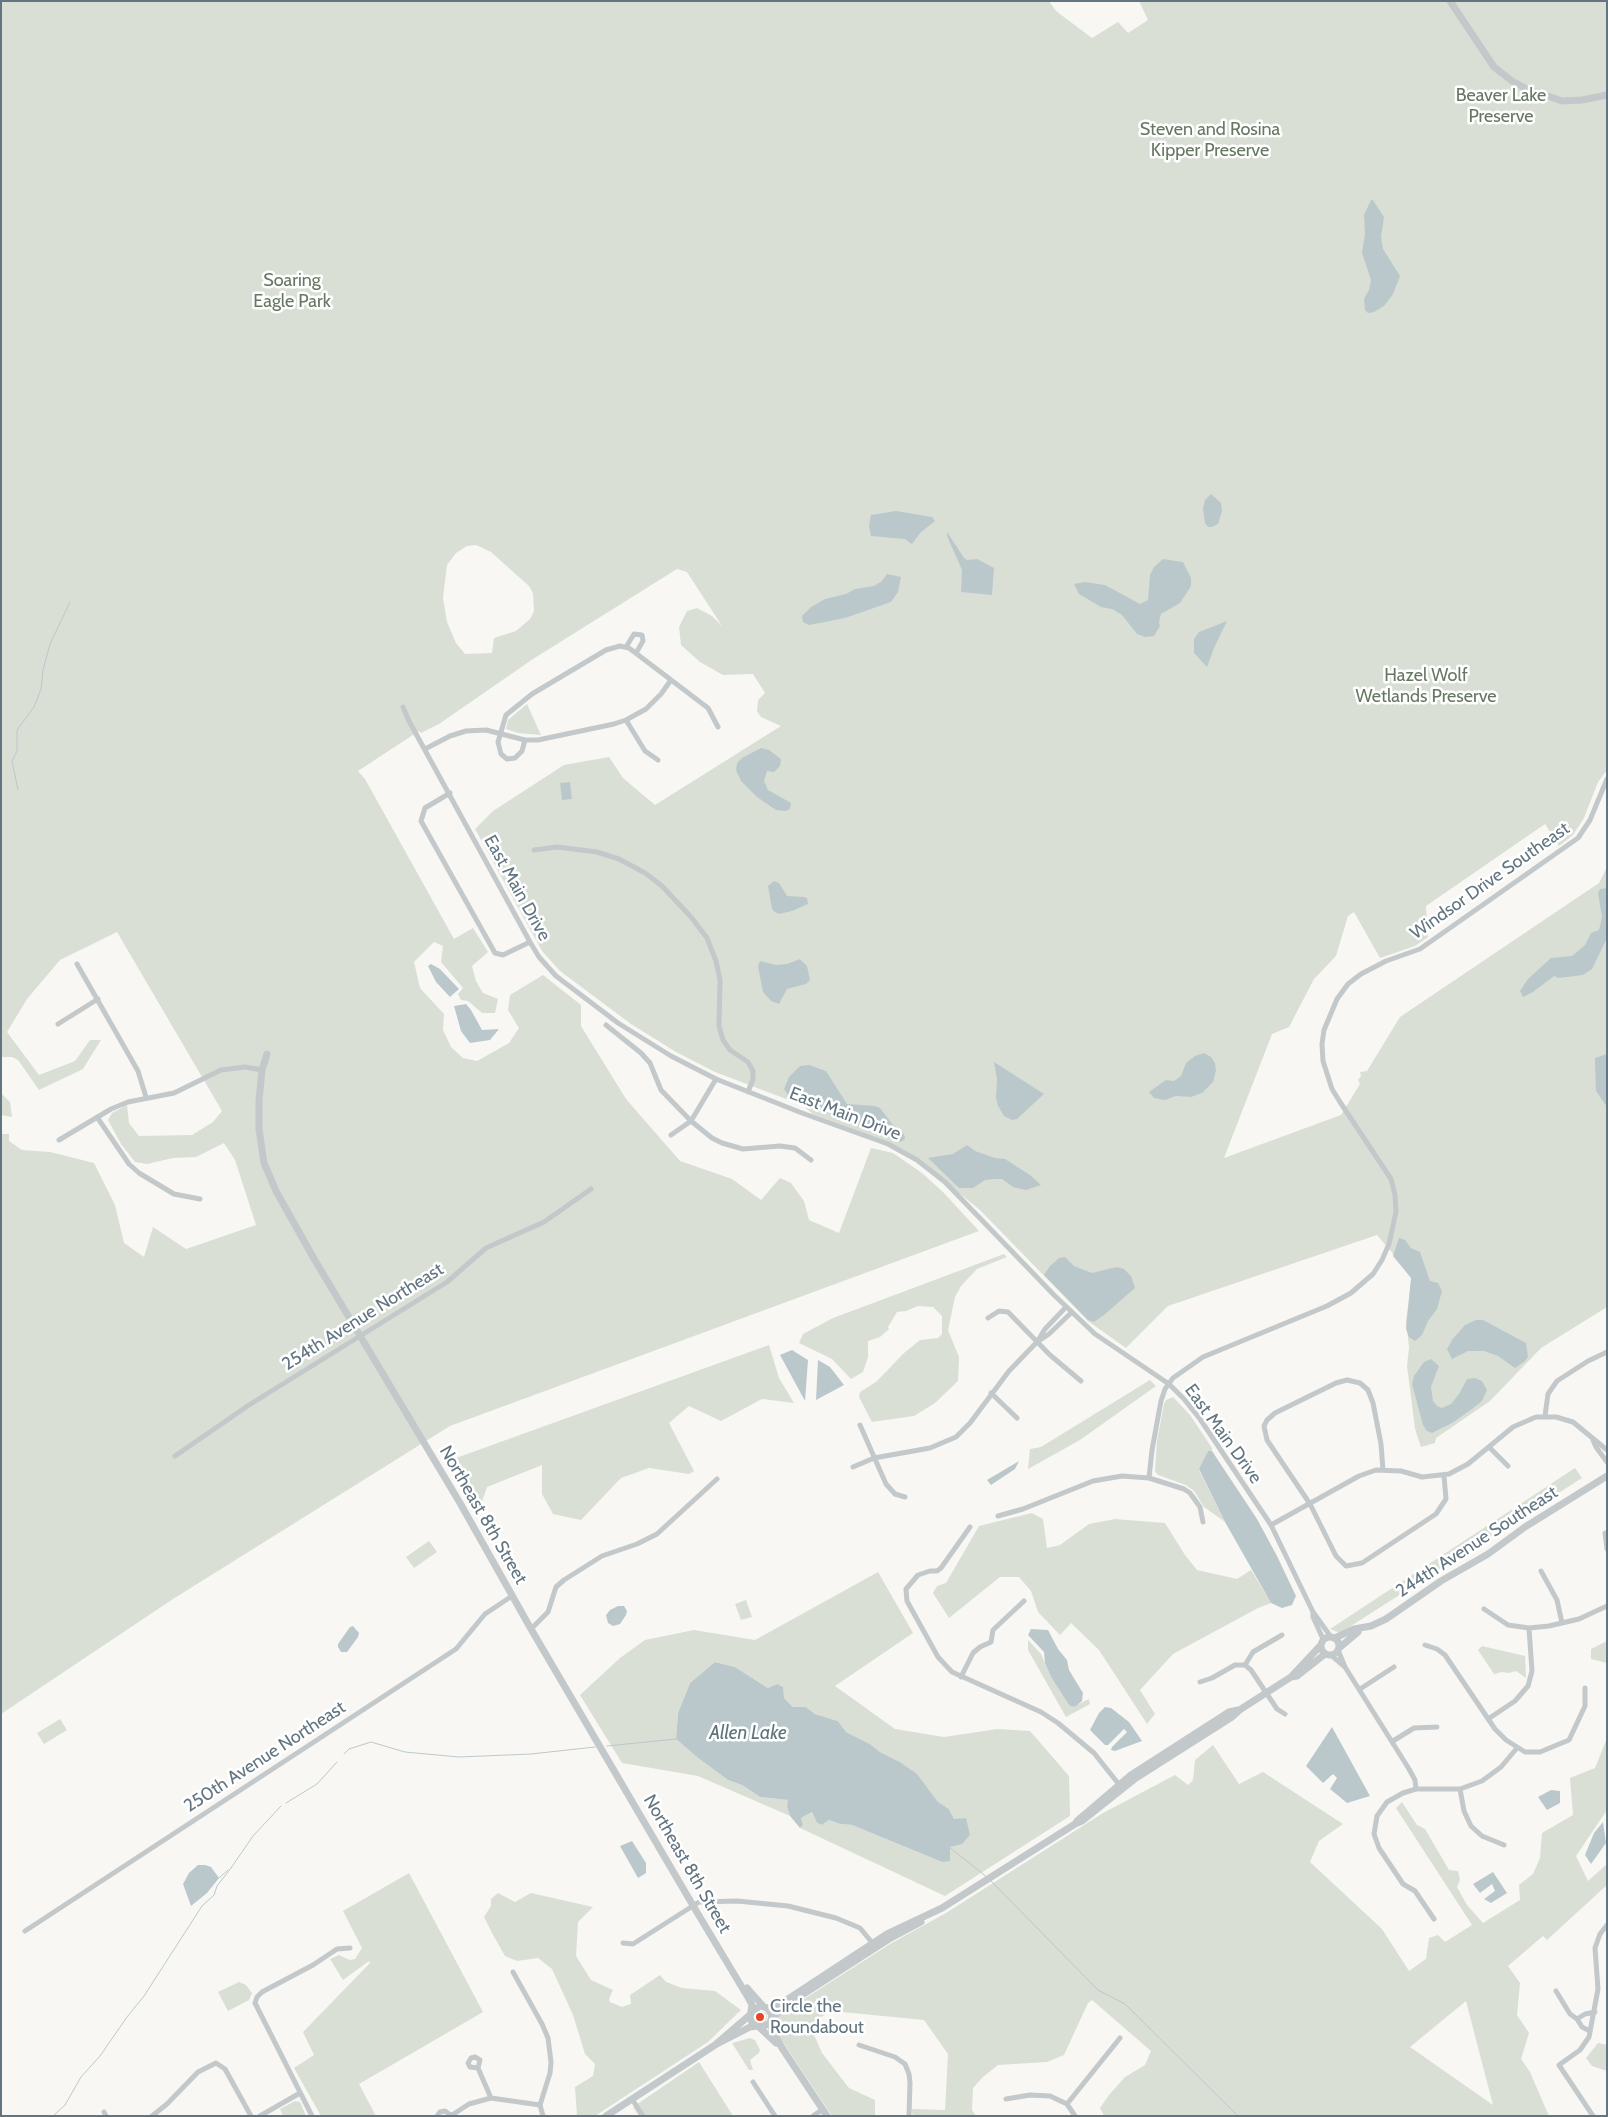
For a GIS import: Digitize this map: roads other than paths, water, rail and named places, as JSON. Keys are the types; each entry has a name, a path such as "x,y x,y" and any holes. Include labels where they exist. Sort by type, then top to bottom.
{"street":[{"path":"1450,1 1494,67 1512,81 1527,89 1562,100 1582,100 1607,95"},
{"path":"626,647 634,634 640,634 643,641 636,653"},
{"path":"525,740 519,756 506,759 499,751 500,733 506,715 532,694 614,647 626,647 636,653 708,708 718,726"},
{"path":"425,749 450,736 466,731 500,733 525,740 549,739 626,720 653,703 671,680"},
{"name":"East Main Drive","path":"404,708 409,721 539,958 556,976 618,1024 671,1056 716,1079 748,1092 888,1144 917,1160 945,1182 1072,1312 1106,1342 1169,1384 1200,1419 1271,1526 1313,1612 1333,1638"},
{"path":"626,720 645,752 658,760"},
{"name":"Windsor Drive Southeast","path":"1169,1384 1203,1357 1339,1300 1362,1285 1373,1274 1382,1260 1394,1227 1396,1195 1391,1179 1340,1102 1327,1075 1322,1044 1330,1013 1342,992 1361,974 1379,964 1420,949 1578,838 1590,820 1607,779"},
{"path":"450,794 425,808 421,821 495,953 503,955 530,942"},
{"path":"534,850 557,846 597,852 619,859 645,873 662,886 692,917 707,938 716,961 720,980 719,1026 723,1040 730,1050 748,1062 753,1070 748,1092"},
{"path":"77,964 138,1071 146,1097"},
{"path":"58,1024 98,999"},
{"path":"606,1025 641,1053 650,1064 661,1090 691,1121 712,1138 743,1149 789,1147 802,1152 811,1160"},
{"name":"Northeast 8th Street","path":"267,1054 262,1070 259,1129 264,1163 276,1191 749,1999 751,2013"},
{"path":"60,1140 98,1117 128,1102 183,1090 221,1070 245,1067 262,1070"},
{"path":"671,1135 691,1121 716,1079"},
{"path":"98,1117 129,1164 139,1173 174,1194 200,1199"},
{"name":"254th Avenue Northeast","path":"175,1456 249,1405 447,1282 486,1248 544,1222 591,1189"},
{"path":"1037,1342 1044,1329 1066,1306"},
{"path":"988,1318 999,1311 1008,1312 1037,1342 1080,1381"},
{"path":"854,1467 874,1458 930,1448 946,1443 956,1436 970,1423 1009,1371 1037,1342 1050,1334 1072,1312"},
{"path":"1545,1416 1548,1394 1552,1387 1563,1376 1607,1352"},
{"path":"1384,1470 1373,1403 1368,1390 1360,1383 1347,1380 1336,1383 1275,1413 1264,1426 1267,1440 1310,1504 1336,1556 1346,1566 1362,1563 1436,1514 1446,1500 1444,1476"},
{"path":"1149,1478 1157,1418 1161,1401 1169,1384"},
{"path":"991,1393 1017,1418"},
{"path":"1271,1526 1358,1476 1376,1470 1401,1471 1422,1476 1444,1476 1468,1464 1490,1448 1517,1424 1529,1419 1545,1416 1573,1422 1607,1450"},
{"path":"860,1425 890,1490 905,1497"},
{"path":"1593,1440 1607,1462"},
{"path":"1490,1448 1508,1466"},
{"path":"998,1516 1023,1509 1099,1479 1122,1476 1149,1478 1175,1485 1190,1493 1200,1507 1203,1522"},
{"name":"244th Avenue Southeast","path":"1322,1642 1386,1619 1607,1476"},
{"path":"531,1629 548,1612 559,1584 602,1556 637,1544 657,1534 717,1479"},
{"path":"970,1527 941,1568 937,1571 918,1575 909,1584 906,1595 942,1663 961,1677 1040,1712 1058,1723 1094,1753 1121,1787"},
{"path":"1605,1533 1607,1549"},
{"path":"1541,1571 1557,1600 1562,1623"},
{"name":"250th Avenue Northeast","path":"25,1931 456,1649 485,1614 512,1596"},
{"path":"961,1677 973,1653 991,1642 993,1630 1024,1601"},
{"path":"1484,1609 1508,1624 1529,1628 1578,1619 1607,1606"},
{"name":"East Main Drive","path":"1313,1612 1313,1618 1322,1642"},
{"name":"244th Avenue Southeast","path":"1328,1654 1338,1649 1361,1628"},
{"path":"1488,1719 1515,1701 1528,1686 1532,1671 1529,1628"},
{"path":"1245,1665 1254,1652 1282,1635"},
{"path":"1333,1638 1338,1642 1338,1649 1345,1667 1392,1741 1414,1780 1416,1790"},
{"path":"606,2116 714,2045 756,2007 779,2005 900,1929 945,1906 1092,1815 1121,1787 1232,1717 1241,1709 1291,1677 1322,1642 1328,1654 1345,1667"},
{"path":"1425,1645 1437,1649 1445,1655 1500,1734 1517,1748 1535,1753 1558,1746 1569,1740 1585,1706 1585,1688"},
{"path":"1291,1677 1297,1676 1328,1654"},
{"path":"1200,1682 1218,1675 1235,1665 1245,1665 1252,1670 1277,1709 1285,1714"},
{"path":"1360,1689 1394,1667"},
{"path":"1392,1741 1414,1728 1437,1727"},
{"path":"1434,1919 1417,1894 1403,1884 1379,1848 1374,1834 1374,1826 1382,1808 1399,1795 1416,1790 1460,1789 1482,1781 1502,1767 1517,1748"},
{"path":"1460,1789 1464,1811 1471,1826 1482,1836 1504,1845"},
{"path":"623,1943 633,1944 704,1901 737,1901 788,1906 836,1918 860,1928 874,1945"},
{"path":"1593,2116 1559,2064 1580,2050 1585,2044 1590,2031 1595,2012 1598,1975 1595,1948 1600,1934 1607,1925"},
{"path":"714,2045 724,2042 750,2027 765,2027 788,2004 874,1945"},
{"path":"312,2116 256,2008 256,2000 262,1992 337,1949 350,1948"},
{"path":"512,1972 548,2038 551,2062 550,2073 540,2105 543,2116"},
{"name":"Northeast 8th Street","path":"735,1975 765,2007"},
{"path":"1556,1991 1570,2014 1578,2019 1582,2027 1590,2031"},
{"path":"765,2007 771,2012 772,2030 782,2048 825,2112 812,2116"},
{"path":"1578,2019 1585,2014 1595,2012"},
{"path":"751,2013 752,2023 782,2048"},
{"path":"1067,2104 1120,2038"},
{"path":"859,2045 896,2058 905,2064 910,2083 908,2116"},
{"path":"152,2116 167,2104 198,2072 216,2063 225,2069 251,2116"},
{"path":"478,2068 491,2098"},
{"path":"753,2082 775,2116"},
{"path":"260,2116 300,2093"},
{"path":"1006,2100 1040,2095 1059,2099 1067,2104 1075,2116"},
{"path":"437,2116 440,2112 446,2111 452,2115 469,2104 491,2098 540,2105"},
{"path":"632,2099 643,2116"}],"water":[{"path":"1371,200 1373,200 1384,217 1381,237 1383,249 1400,276 1393,294 1384,306 1368,313 1365,310 1364,299 1369,290 1371,280 1362,253 1365,234 1364,215"},
{"path":"1211,494 1221,503 1222,511 1218,524 1208,527 1205,523 1203,509 1205,500"},
{"path":"896,511 932,517 935,521 921,532 912,544 905,539 871,536 869,526 871,515"},
{"path":"947,532 964,558 967,560 977,559 994,568 992,595 961,592 962,570"},
{"path":"1163,559 1183,562 1191,578 1191,586 1180,603 1161,614 1160,626 1154,636 1145,637 1137,634 1122,615 1112,609 1101,607 1079,594 1074,584 1085,582 1105,585 1140,604 1148,600 1150,575 1154,567"},
{"path":"887,574 901,577 898,592 891,602 845,618 809,625 803,622 802,616 811,607 825,599 846,594 855,589 874,586 882,581"},
{"path":"1227,621 1207,667 1194,653 1194,639 1199,632"},
{"path":"761,748 769,750 781,759 780,766 774,772 767,771 764,781 768,790 791,803 790,809 786,811 776,810 757,797 741,781 736,770 737,763 742,758"},
{"path":"570,782 572,799 562,800 560,783"},
{"path":"774,881 779,883 787,896 807,898 808,904 792,911 779,914 775,912 772,909 768,886"},
{"path":"1607,888 1607,938 1592,969 1583,975 1559,978 1554,976 1523,997 1520,991 1528,979 1551,958 1572,956 1585,945 1591,933 1599,930 1602,917 1598,893 1600,889"},
{"path":"800,959 807,966 810,980 806,984 787,989 779,1004 771,1001 763,992 758,966 760,961 776,965 787,964"},
{"path":"431,964 440,969 459,989 450,997 436,982 428,966"},
{"path":"466,1004 482,1030 499,1029 490,1040 470,1043 461,1031 454,1006"},
{"path":"1204,1053 1211,1057 1215,1063 1216,1071 1213,1082 1202,1093 1191,1097 1176,1096 1165,1100 1154,1098 1149,1092 1166,1080 1174,1081 1181,1076 1186,1063 1195,1056"},
{"path":"1607,1054 1607,1107 1596,1091 1595,1058"},
{"path":"994,1062 1044,1094 1017,1119 1012,1120 1004,1116 998,1106"},
{"path":"809,1065 826,1071 847,1104 880,1108 893,1125 902,1131 905,1137 904,1140 900,1142 858,1125 853,1121 845,1120 790,1098 784,1089 789,1077 800,1066"},
{"path":"967,1145 975,1151 995,1158 1005,1159 1030,1175 1041,1185 1026,1190 1013,1187 1002,1179 994,1179 985,1180 973,1188 959,1188 928,1158 953,1154"},
{"path":"1399,1238 1405,1240 1411,1248 1420,1252 1430,1281 1438,1283 1442,1291 1437,1309 1428,1321 1422,1335 1415,1341 1409,1337 1406,1329 1411,1278 1393,1256"},
{"path":"1065,1257 1074,1266 1092,1273 1117,1267 1124,1269 1131,1276 1135,1288 1094,1322 1088,1320 1044,1275 1059,1258"},
{"path":"1476,1320 1483,1320 1526,1343 1528,1357 1525,1361 1515,1368 1498,1356 1484,1351 1468,1351 1452,1359 1447,1349 1452,1340 1465,1325"},
{"path":"792,1350 808,1360 805,1401 780,1355"},
{"path":"1431,1359 1439,1366 1431,1387 1433,1401 1437,1406 1442,1408 1451,1404 1467,1379 1475,1378 1482,1381 1487,1390 1482,1401 1472,1409 1452,1423 1432,1433 1427,1431 1423,1425 1412,1384 1414,1376 1424,1362"},
{"path":"818,1360 830,1367 844,1385 816,1400"},
{"path":"1208,1451 1212,1451 1257,1519 1296,1596 1292,1605 1282,1608 1271,1603 1225,1522 1199,1469"},
{"path":"1019,1461 1015,1469 991,1485 987,1480"},
{"path":"618,1606 624,1606 627,1611 626,1615 620,1624 613,1626 608,1623 606,1615 610,1610"},
{"path":"353,1626 359,1633 358,1637 347,1652 341,1652 338,1644 350,1627"},
{"path":"1031,1629 1048,1630 1058,1649 1067,1660 1069,1670 1083,1693 1082,1701 1076,1706 1069,1705 1051,1677 1045,1663 1044,1652 1028,1635"},
{"name":"Allen Lake","path":"715,1662 735,1667 768,1688 777,1684 783,1687 784,1698 793,1707 806,1707 815,1714 838,1721 846,1732 900,1762 917,1774 938,1802 949,1809 954,1819 966,1818 970,1835 962,1844 950,1847 950,1861 942,1862 852,1825 840,1824 829,1820 822,1825 817,1823 812,1812 801,1818 803,1825 800,1828 790,1816 787,1807 788,1800 760,1797 742,1785 728,1780 676,1739 678,1713 690,1683"},
{"path":"1105,1707 1111,1708 1129,1722 1142,1741 1115,1751 1111,1750 1127,1732 1124,1729 1108,1745 1105,1745 1090,1730 1099,1713"},
{"path":"1332,1727 1370,1796 1347,1803 1330,1789 1337,1778 1333,1774 1323,1783 1306,1766"},
{"path":"1551,1790 1560,1791 1560,1803 1547,1810 1538,1797"},
{"path":"1603,1822 1606,1843 1591,1864 1585,1855 1594,1833"},
{"path":"632,1841 646,1863 646,1873 638,1878 620,1846"},
{"path":"198,1865 211,1867 219,1878 207,1893 191,1906 183,1884 189,1873"},
{"path":"1493,1872 1507,1893 1491,1903 1484,1899 1495,1891 1492,1884 1480,1893 1473,1884"}],"waterway":[{"path":"18,790 12,761 17,751 17,730 34,707 41,689 43,670 50,644 70,602"},
{"path":"607,1746 676,1739"},
{"path":"344,1754 349,1749 371,1742 405,1752 459,1757 531,1754 595,1747"},
{"path":"286,1803 317,1784 337,1762"},
{"path":"231,1868 253,1836 281,1806"},
{"path":"949,1847 987,1877"},
{"path":"53,2116 65,2105 81,2077 100,2056 144,1996 202,1906 214,1895 217,1886 231,1868"},
{"path":"219,1878 228,1870"},
{"path":"990,1880 1098,1990 1125,2004 1238,2116"}],"place":[{"name":"Circle the Roundabout","path":"760,2017"}],"park label":[{"name":"Beaver Lake Preserve","path":"1501,106"},
{"name":"Steven and Rosina Kipper Preserve","path":"1210,140"},
{"name":"Soaring Eagle Park","path":"292,291"},
{"name":"Hazel Wolf Wetlands Preserve","path":"1426,686"}]}
